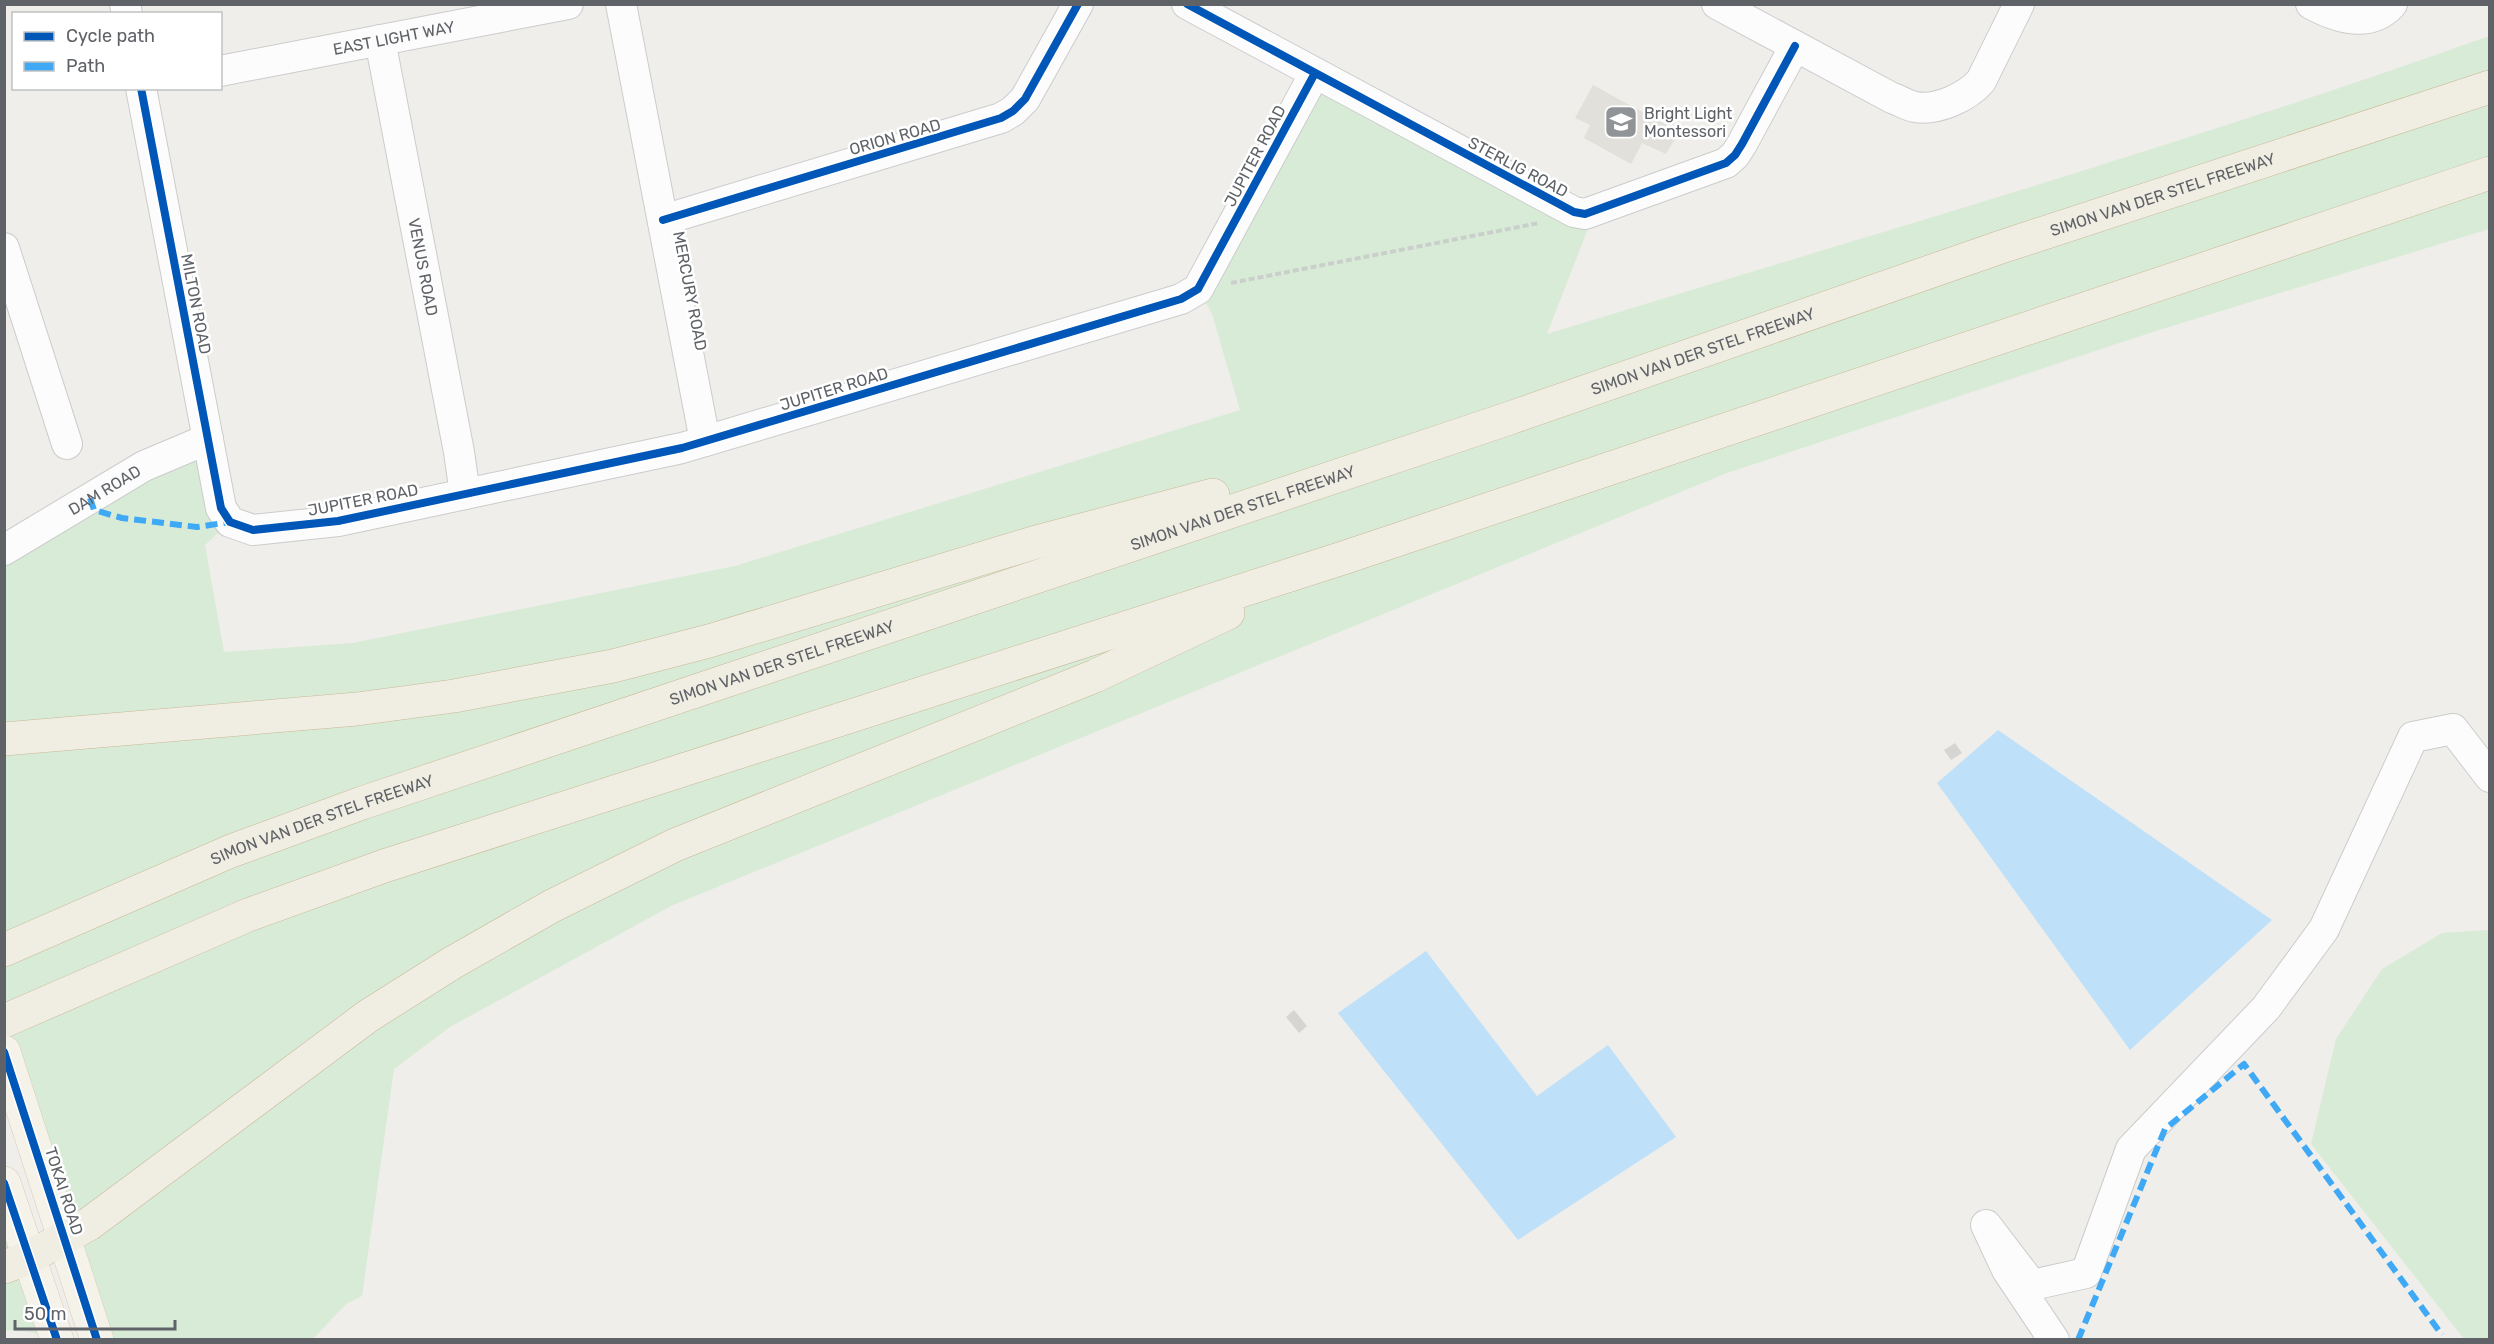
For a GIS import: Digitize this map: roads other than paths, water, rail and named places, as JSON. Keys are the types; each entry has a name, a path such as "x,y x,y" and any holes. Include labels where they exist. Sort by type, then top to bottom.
{"highway":[{"name":"SIMON VAN DER STEL FREEWAY","path":"4,950 231,851 362,803 1690,356 2001,247 2490,87"},
{"path":"4,1021 248,915 384,866 1343,558 2490,173"},
{"path":"4,739 357,709 453,696 613,666 709,641 1034,543 1246,486 1315,470 1352,470"},
{"path":"16,1262 65,1239 89,1224 368,1016 452,963 552,906 686,840 1095,676 1343,558"}],"main road":[{"name":"TOKAI ROAD","path":"4,1052 97,1340"},
{"path":"4,1183 16,1262 57,1340"}],"street":[{"name":"EAST LIGHT WAY","path":"222,71 568,4"},
{"name":"MERCURY ROAD","path":"621,4 705,441"},
{"name":"ORION ROAD","path":"663,220 1001,118 1013,111 1025,99 1078,4"},
{"name":"STERLIG ROAD","path":"1187,4 1574,212 1585,214 1726,163 1742,144 1795,46"},
{"path":"1717,4 1900,101 1916,107 1957,99 1973,90 1981,81 2019,4"},
{"path":"2311,4 2346,19 2358,20 2380,15 2392,4"},
{"name":"VENUS ROAD","path":"380,40 459,452 465,494"},
{"name":"JUPITER ROAD","path":"230,522 253,530 338,521 682,448 1181,299 1198,289 1315,73"},
{"name":"MILTON ROAD","path":"141,90 221,508 230,522"},
{"path":"4,248 67,444"},
{"name":"DAM ROAD","path":"4,550 144,466 208,439"},
{"path":"2054,1340 2007,1270 1986,1225 2032,1285 2086,1273 2131,1149 2266,1008 2324,929 2413,737 2453,729 2490,777"}],"water":[{"path":"1998,730 2272,920 2130,1050 1937,783"},
{"path":"1426,951 1537,1096 1608,1045 1676,1137 1518,1240 1338,1013"}],"place":[{"name":"Bright Light Montessori","path":"1621,122"}]}
